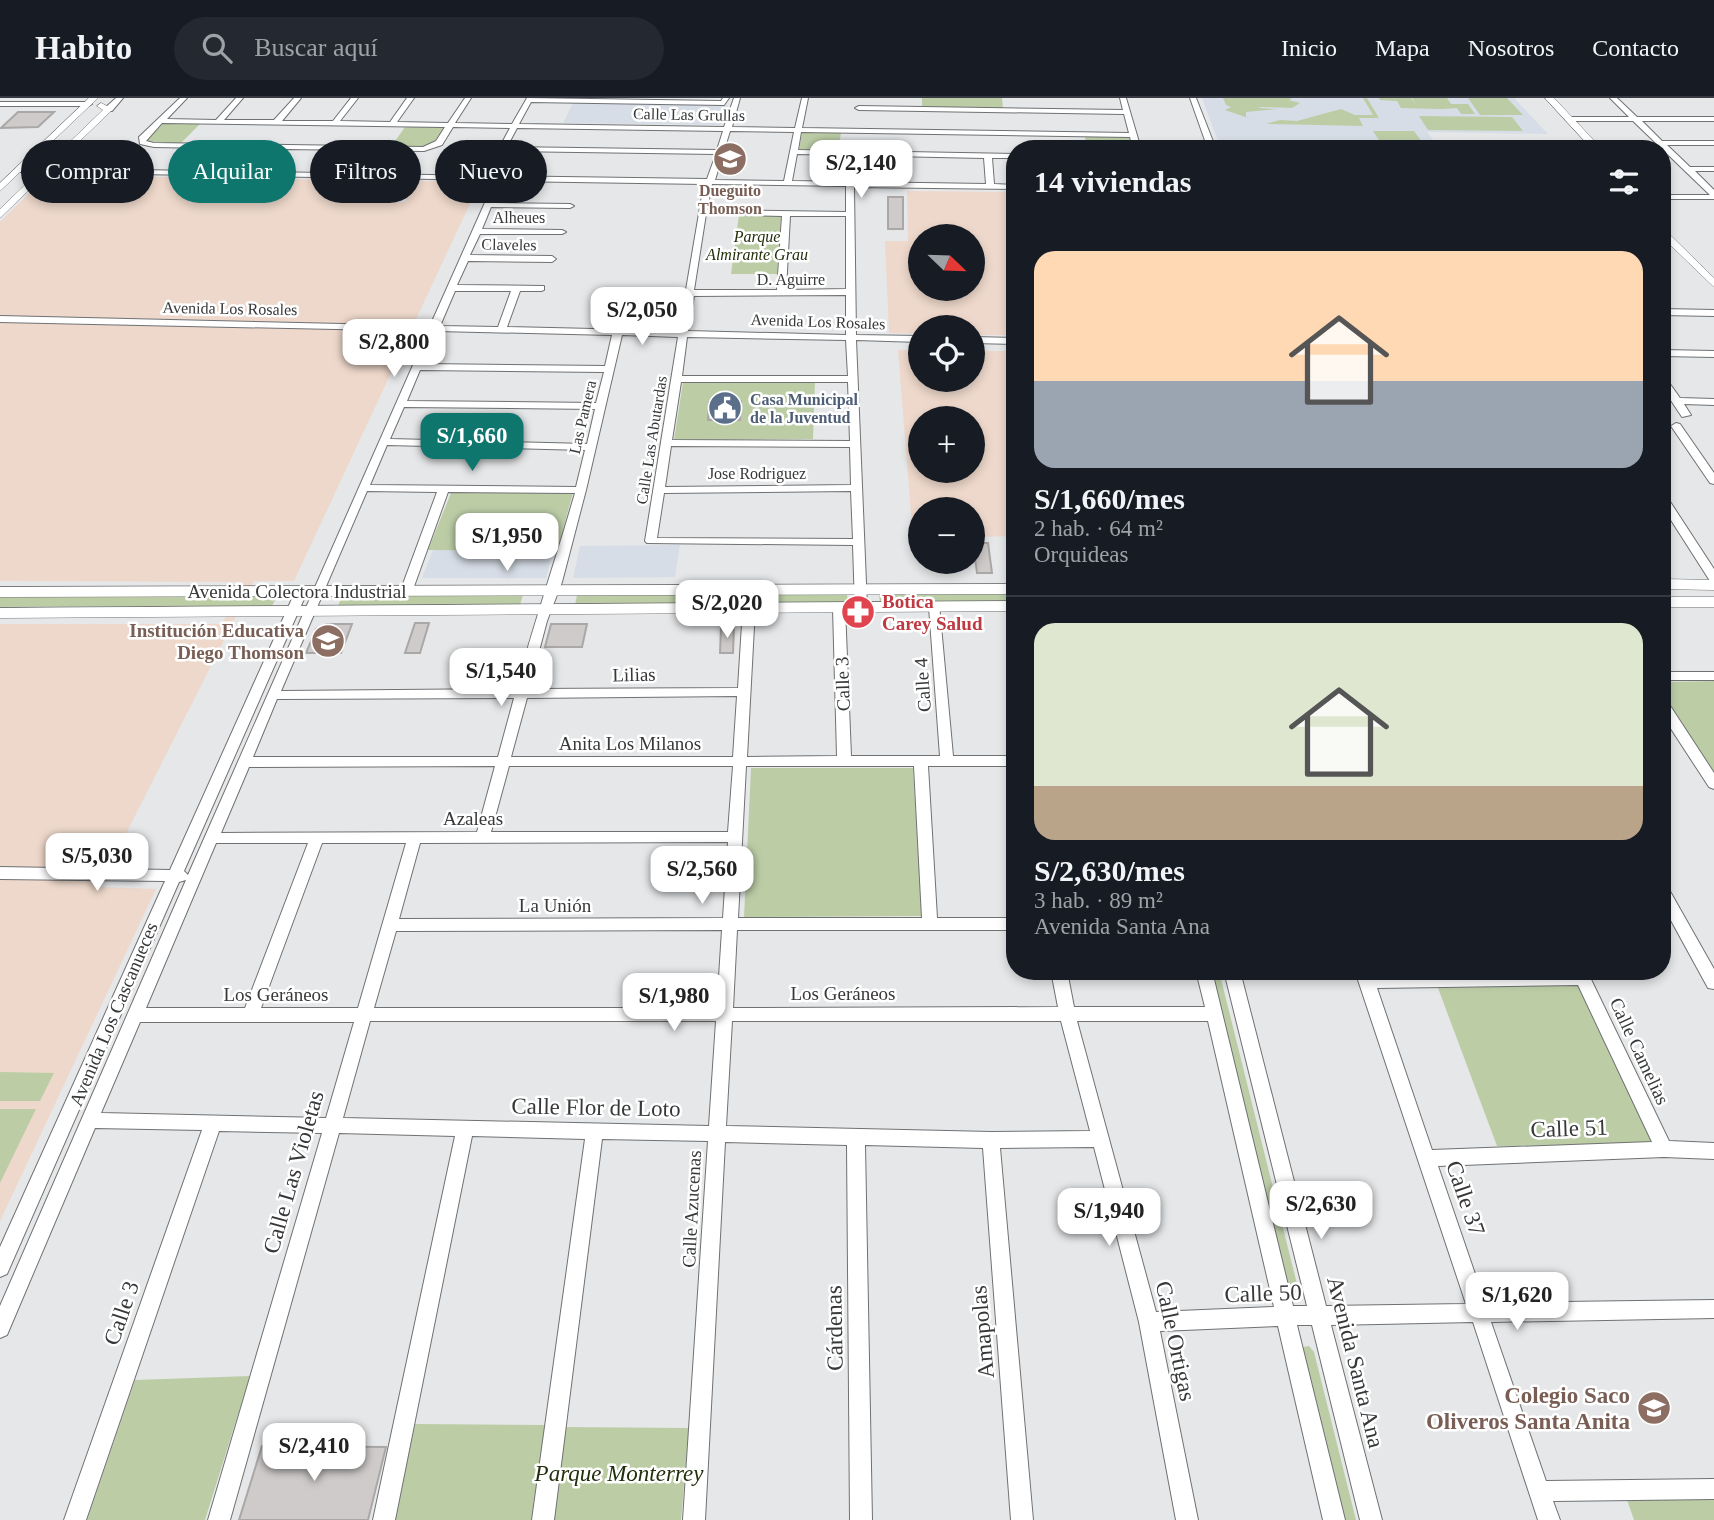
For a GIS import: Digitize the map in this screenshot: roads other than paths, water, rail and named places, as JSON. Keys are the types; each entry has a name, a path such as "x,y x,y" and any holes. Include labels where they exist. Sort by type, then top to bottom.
{"main road":[{"path":"0,176 88,105 109,98"},
{"path":"1537,98 1577,140"},
{"path":"1549,98 1588,140"},
{"path":"0,188 88,105"},
{"path":"63,140 88,105"},
{"path":"0,204 21,187"},
{"path":"0,215 21,192"},
{"path":"1671,226 1714,270"},
{"path":"1671,239 1714,284"},
{"path":"1671,584 1714,585"},
{"name":"Avenida Colectora Industrial","path":"0,592 1006,589"},
{"path":"1671,603 1714,602"},
{"name":"Avenida Colectora Industrial","path":"0,612 1006,606"}],"street":[{"path":"0,110 88,105 120,98"},
{"path":"168,145 154,145 142,139 184,98"},
{"path":"218,122 240,98"},
{"path":"276,123 298,98"},
{"path":"335,123 355,98"},
{"path":"392,124 411,98"},
{"path":"296,147 419,149 436,145 468,98"},
{"path":"507,140 530,99 724,103 726,98"},
{"name":"Calle Las Abutardas","path":"737,98 702,212 651,541 858,542"},
{"path":"786,184 805,98"},
{"path":"856,131 860,98"},
{"path":"918,98 918,109"},
{"path":"1007,98 1008,111"},
{"path":"1065,98 1068,111"},
{"path":"1123,98 1134,140"},
{"path":"1194,98 1209,140"},
{"path":"1613,98 1657,140"},
{"path":"0,104 88,105"},
{"path":"47,109 59,104"},
{"path":"859,108 1127,112"},
{"path":"1569,120 1714,120"},
{"name":"Calle Las Grullas","path":"160,121 1133,135"},
{"path":"1671,143 1714,143"},
{"path":"547,150 720,152"},
{"path":"793,152 1006,156"},
{"path":"1671,154 1714,195"},
{"path":"988,156 990,187"},
{"path":"1687,169 1714,169"},
{"path":"296,174 435,176"},
{"path":"547,180 1006,187"},
{"path":"850,185 851,338 861,607"},
{"path":"1671,197 1714,195"},
{"path":"488,205 570,206"},
{"name":"Avenida Los Cascanueces","path":"0,1328 488,205"},
{"path":"702,212 850,214"},
{"path":"781,293 786,214"},
{"name":"Alheues","path":"477,231 562,232"},
{"name":"Claveles","path":"465,258 552,259"},
{"path":"452,288 541,288"},
{"path":"502,329 516,288"},
{"name":"D. Aguirre","path":"690,293 851,292"},
{"path":"1671,312 1714,313"},
{"name":"Avenida Los Rosales","path":"0,319 908,339"},
{"name":"Las Pamera","path":"553,592 581,490 618,331"},
{"path":"985,340 1006,341"},
{"path":"1671,353 1714,354"},
{"path":"417,367 609,369"},
{"path":"676,379 853,379"},
{"path":"1671,391 1686,415"},
{"path":"1678,401 1714,402"},
{"path":"400,404 600,406"},
{"path":"1676,426 1714,481"},
{"path":"383,442 591,447"},
{"path":"666,443 855,444"},
{"path":"363,488 581,490"},
{"name":"Jose Rodriguez","path":"659,489 856,488"},
{"path":"405,592 444,489"},
{"path":"1671,511 1714,578"},
{"name":"Avenida Los Cascanueces","path":"0,1268 301,592"},
{"path":"483,837 553,592"},
{"name":"Calle 4","path":"935,607 947,761"},
{"name":"Calle Azucenas","path":"694,1520 749,608"},
{"name":"Calle 3","path":"839,608 844,761"},
{"path":"1671,676 1714,676"},
{"name":"Lilias","path":"273,695 742,692"},
{"path":"1671,718 1714,784"},
{"path":"922,761 930,924"},
{"name":"Anita Los Milanos","path":"244,762 1006,761"},
{"name":"Calle Las Violetas","path":"219,1520 415,837"},
{"name":"Azaleas","path":"212,838 735,837"},
{"path":"250,1015 317,838"},
{"path":"0,873 195,876"},
{"path":"1671,906 1714,983"},
{"name":"La Unión","path":"390,925 1006,924"},
{"name":"Calle Ortigas","path":"1061,980 1067,1014 1149,1322 1187,1520"},
{"path":"1206,980 1334,1520"},
{"name":"Avenida Santa Ana","path":"1234,980 1371,1520"},
{"name":"Calle 37","path":"1366,980 1549,1520"},
{"name":"Calle Camelias","path":"1583,980 1664,1149"},
{"name":"Los Geráneos","path":"135,1015 1214,1014"},
{"name":"Calle Flor de Loto","path":"90,1120 990,1140 1100,1139"},
{"name":"Calle 3","path":"75,1520 213,1123"},
{"path":"384,1520 465,1127"},
{"path":"543,1520 596,1130"},
{"name":"Cárdenas","path":"856,1136 861,1520"},
{"name":"Amapolas","path":"990,1140 1022,1520"},
{"name":"Calle 51","path":"1426,1158 1664,1149 1714,1151"},
{"name":"Calle 50","path":"1149,1322 1319,1315 1714,1309"},
{"path":"1539,1491 1714,1489"}],"place":[{"name":"Dueguito Thomson","path":"730,159"},
{"name":"Casa Municipal de la Juventud","path":"725,408"},
{"name":"Botica Carey Salud","path":"858,612"},
{"name":"Institución Educativa Diego Thomson","path":"328,641"},
{"name":"Colegio Saco Oliveros Santa Anita","path":"1654,1408"}],"park label":[{"name":"Parque Almirante Grau","path":"757,245"},
{"name":"Parque Monterrey","path":"619,1473"}]}
